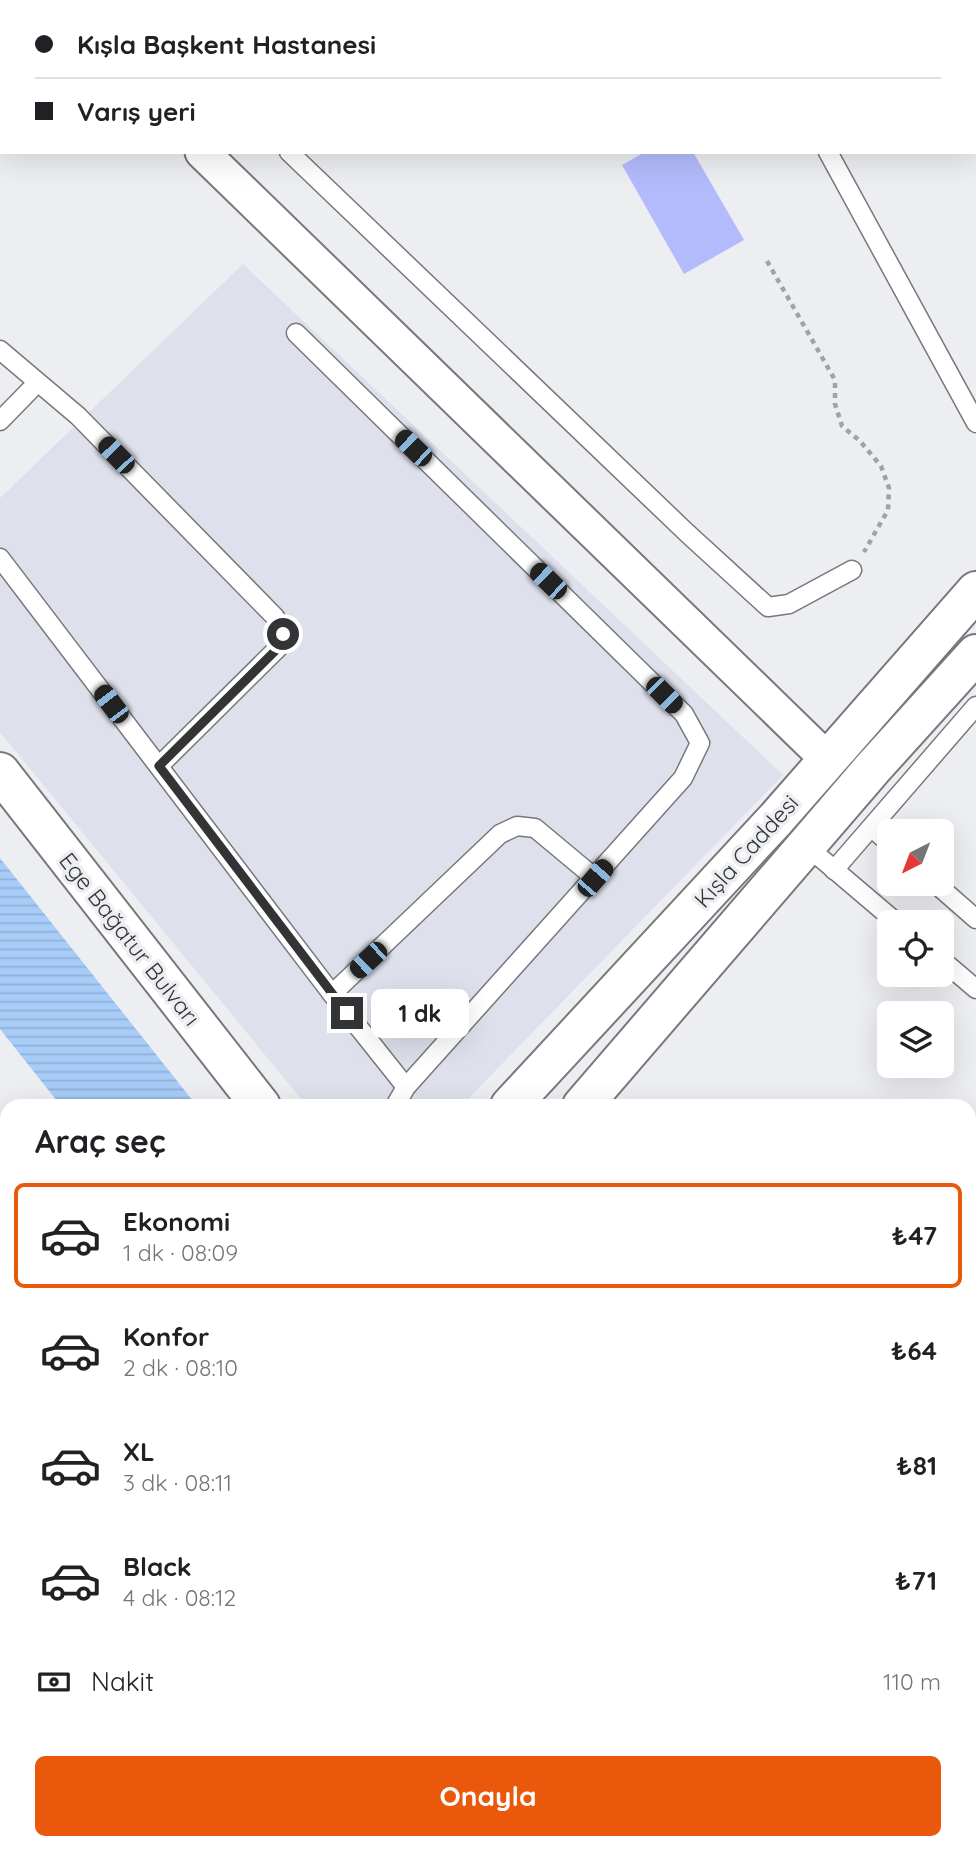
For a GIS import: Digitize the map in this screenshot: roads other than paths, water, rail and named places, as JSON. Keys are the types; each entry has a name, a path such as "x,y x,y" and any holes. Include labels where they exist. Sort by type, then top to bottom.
{"main road":[{"name":"Kışla Caddesi","path":"516,1099 776,819 976,591"},
{"path":"589,1099 820,858 976,654"},
{"name":"Ege Bağatur Bulvarı","path":"0,772 256,1099"}],"street":[{"path":"204,154 827,759"}],"lane":[{"path":"291,154 687,533 768,607 789,604 852,570"},
{"path":"829,154 976,423"},
{"path":"296,333 684,715 700,743 683,778 406,1087 399,1099"},
{"path":"0,350 78,416 275,617 283,634 279,647 159,766"},
{"path":"0,421 37,383"},
{"path":"0,558 406,1087"},
{"path":"820,858 872,828 976,706"},
{"path":"776,819 882,910"},
{"path":"332,994 500,834 517,826 535,828 595,878"},
{"path":"872,828 877,832"},
{"path":"950,896 976,919"},
{"path":"954,970 976,989"}]}
